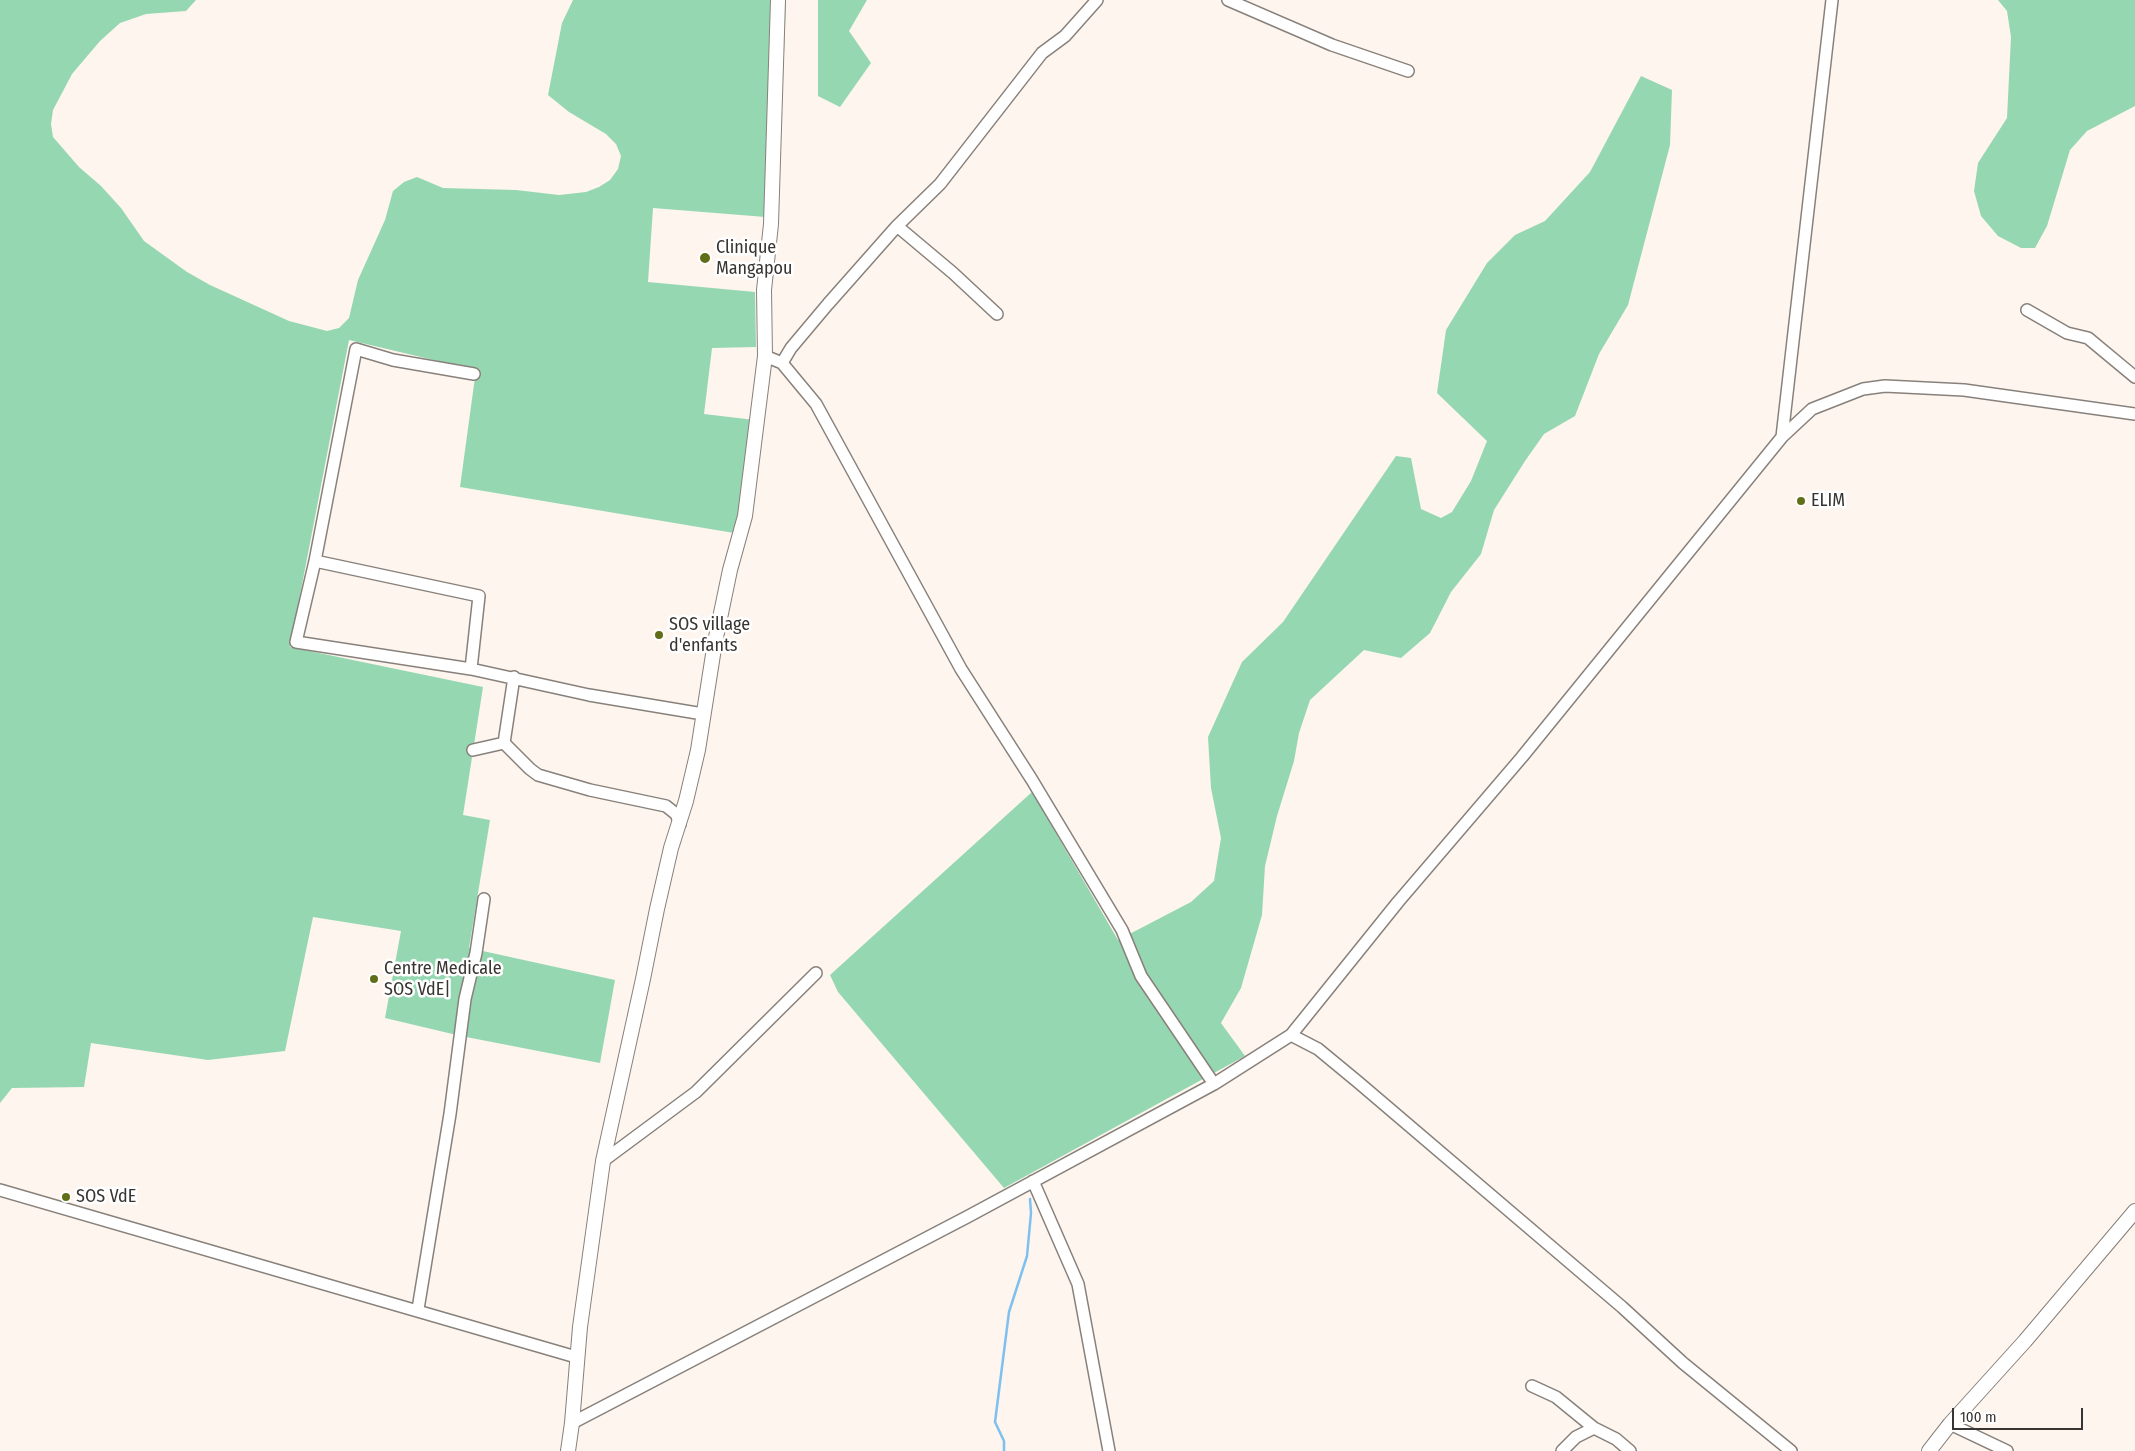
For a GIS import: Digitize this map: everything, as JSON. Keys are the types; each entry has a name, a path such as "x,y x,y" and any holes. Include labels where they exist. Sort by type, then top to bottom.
{"main road":[{"path":"568,1451 572,1424 576,1357 603,1161 644,980 671,848 680,824 698,750 730,570 745,516 765,356 764,290 771,224 778,0"},
{"path":"1929,1451 1950,1424 2025,1342 2135,1211"}],"street":[{"path":"782,363 791,348 897,226 940,184 1042,54 1065,36 1097,0"},
{"path":"1228,0 1332,45 1408,71"},
{"path":"1782,437 1832,0"},
{"path":"897,226 953,273 996,314"},
{"path":"2027,310 2067,333 2088,338 2135,377"},
{"path":"474,374 393,360 356,349 296,642 471,668 589,695 703,714"},
{"path":"765,356 782,363 816,404 961,670 1032,780 1079,862 1122,930 1141,976 1214,1084"},
{"path":"572,1424 1214,1084 1291,1036 1398,902 1522,757 1782,437 1812,409 1863,389 1885,386 1964,390 2135,414"},
{"path":"314,561 479,596 471,668"},
{"path":"504,744 514,677"},
{"path":"473,750 504,744"},
{"path":"504,744 538,775 590,790 666,806 676,814 680,824"},
{"path":"418,1309 450,1114 465,999 484,899"},
{"path":"603,1161 696,1092 816,972"},
{"path":"1291,1036 1318,1049 1358,1082 1615,1301 1683,1363 1791,1451"},
{"path":"1032,1181 1078,1284 1109,1451"},
{"path":"0,1190 418,1309 576,1357"},
{"path":"1532,1386 1556,1397 1594,1428 1616,1439 1630,1451"},
{"path":"1950,1424 2007,1451"},
{"path":"1562,1451 1576,1437 1594,1428"}],"green space":[{"path":"0,0 196,0 186,11 146,14 120,23 100,41 72,74 53,110 51,124 53,137 79,167 101,186 121,208 144,241 187,272 210,285 289,321 327,331 339,328 349,318 358,280 385,220 393,191 404,182 417,177 443,188 516,190 559,195 586,192 610,180 618,169 621,156 616,144 606,134 569,112 548,95 562,23 573,0 786,0 778,218 653,208 648,282 755,292 756,347 712,348 704,414 763,421 740,534 460,487 476,370 349,340 290,647 483,687 463,815 490,820 469,948 615,980 600,1063 461,1036 385,1018 401,931 313,917 285,1051 208,1060 91,1043 84,1087 12,1088 0,1103"},
{"path":"818,0 867,0 849,31 871,63 840,107 818,96"},
{"path":"1998,0 2135,0 2135,106 2087,131 2070,150 2047,226 2035,248 2021,248 1998,236 1981,216 1974,191 1978,163 2007,118 2011,37 2007,11"},
{"path":"1641,76 1672,90 1670,145 1628,305 1599,354 1575,416 1544,434 1525,461 1494,510 1481,554 1451,592 1430,633 1401,658 1364,650 1310,700 1299,733 1294,761 1277,816 1265,866 1262,915 1241,988 1221,1023 1245,1056 1004,1188 838,992 830,975 1032,792 1118,940 1191,902 1214,881 1221,838 1211,788 1208,737 1242,662 1283,622 1396,456 1411,458 1421,509 1441,518 1452,512 1471,481 1487,441 1437,393 1446,330 1487,263 1515,235 1545,221 1590,172"}],"waterway":[{"path":"1004,1451 1004,1441 995,1422 1009,1312 1027,1256 1031,1213 1030,1199"}],"place":[{"name":"Clinique Mangapou","path":"705,258"},
{"name":"ELIM","path":"1801,501"},
{"name":"SOS village d'enfants","path":"659,635"},
{"name":"Centre Medicale SOS VdE|","path":"374,979"},
{"name":"SOS VdE","path":"66,1197"}]}
